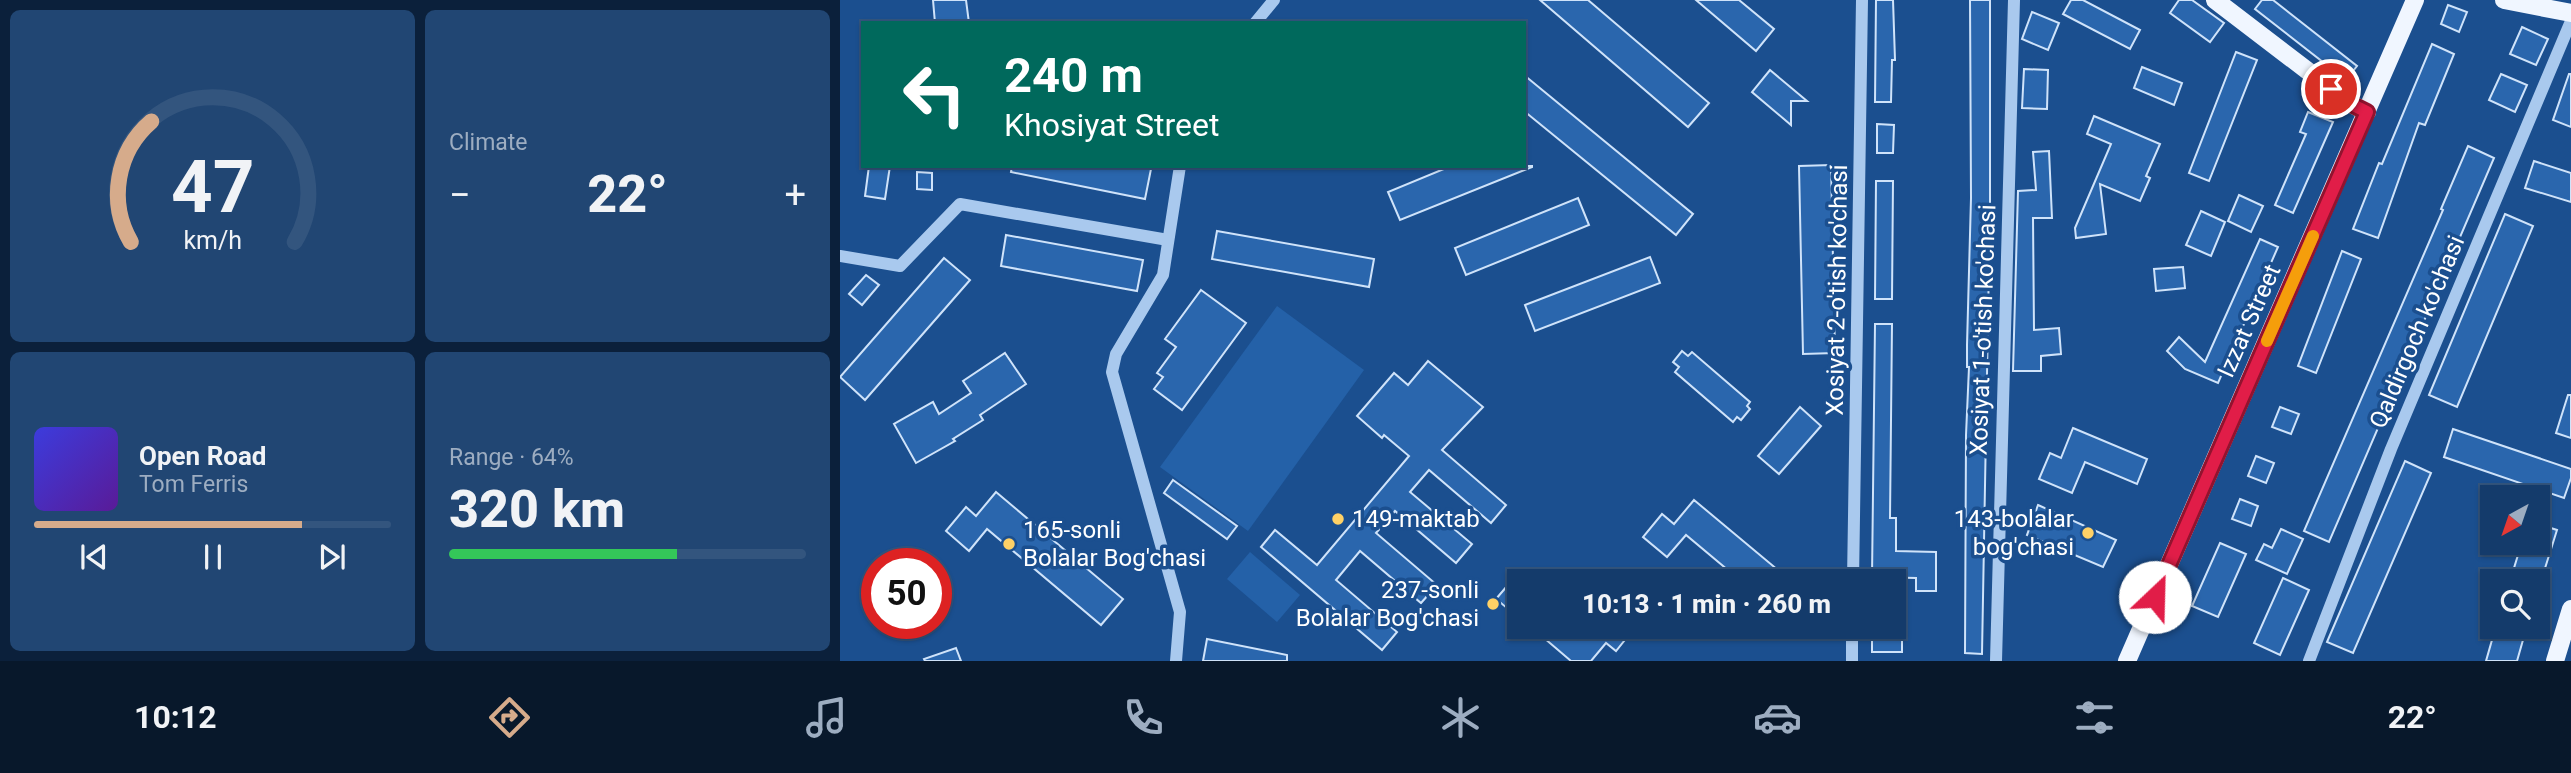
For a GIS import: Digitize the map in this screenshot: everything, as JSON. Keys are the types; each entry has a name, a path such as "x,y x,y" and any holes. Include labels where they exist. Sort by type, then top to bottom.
{"main road":[{"path":"2216,0 2351,104 2367,112"},
{"name":"Izzat Street","path":"2127,661 2416,0"},
{"path":"2504,0 2571,13"},
{"path":"2558,660 2571,609"}],"street":[{"path":"1257,21 1274,0"},
{"name":"Xosiyat 2-o'tish ko'chasi","path":"1853,569 1862,0"},
{"name":"Xosiyat 1-o'tish ko'chasi","path":"1996,661 2014,0"},
{"name":"Qaldirgoch ko'chasi","path":"2309,661 2391,449 2571,21"},
{"path":"1176,661 1180,612 1112,372 1116,354 1163,275 1180,168"},
{"path":"840,256 901,266 960,204 1168,240"},
{"path":"1852,639 1852,661"}],"shaded area":[{"path":"1277,306 1364,370 1248,531 1160,467"},
{"path":"1250,552 1300,595 1277,622 1227,579"}],"building":[{"path":"933,0 966,0 969,21 935,21"},
{"path":"1540,0 1588,0 1709,103 1688,127"},
{"path":"1696,0 1739,0 1774,29 1756,51"},
{"path":"1876,0 1893,0 1895,60 1892,60 1891,102 1875,102"},
{"path":"1970,0 1990,0 1990,207 1982,654 1965,653 1971,198"},
{"path":"2071,0 2083,0 2140,30 2130,49 2063,14"},
{"path":"2179,0 2192,0 2224,23 2210,42 2170,13"},
{"path":"2262,0 2273,0 2357,66 2346,80 2255,9"},
{"path":"2448,5 2467,12 2459,32 2441,24"},
{"path":"2032,12 2059,23 2048,50 2022,39"},
{"path":"2522,27 2548,39 2536,65 2510,54"},
{"path":"2432,44 2454,54 2425,125 2419,123 2378,238 2353,229"},
{"path":"2236,52 2257,60 2209,181 2189,173"},
{"path":"2142,67 2182,83 2174,105 2134,88"},
{"path":"2024,69 2048,70 2047,109 2022,108"},
{"path":"1770,70 1807,101 1791,101 1791,125 1752,92"},
{"path":"2501,74 2527,85 2515,112 2489,100"},
{"path":"2571,74 2571,127 2553,120"},
{"path":"1526,77 1693,214 1676,235 1526,113"},
{"path":"2308,112 2333,122 2293,213 2275,205 2306,134 2300,132"},
{"path":"2094,116 2160,144 2146,176 2150,178 2140,201 2100,184 2106,234 2076,238 2075,228 2111,144 2087,134"},
{"path":"1877,124 1894,125 1893,153 1877,153"},
{"path":"2468,146 2494,158 2329,542 2304,531"},
{"path":"2049,151 2052,218 2033,218 2034,330 2059,328 2061,354 2041,356 2041,371 2013,371 2018,191 2036,190 2033,152"},
{"path":"2534,161 2571,173 2571,202 2525,188"},
{"path":"1831,165 1835,353 1803,354 1799,166"},
{"path":"1532,166 1400,220 1388,192 1446,168"},
{"path":"869,168 890,168 885,199 865,196"},
{"path":"1012,168 1151,169 1145,199 1011,172"},
{"path":"917,172 932,173 932,190 917,189"},
{"path":"1876,181 1893,181 1892,299 1875,299"},
{"path":"2239,195 2263,206 2251,232 2228,221"},
{"path":"1578,198 1589,225 1466,275 1455,248"},
{"path":"2201,211 2225,222 2211,256 2186,245"},
{"path":"2505,214 2533,226 2457,407 2429,395"},
{"path":"1217,231 1374,259 1369,287 1212,259"},
{"path":"1006,235 1143,260 1137,291 1001,266"},
{"path":"2260,239 2278,247 2218,383 2185,369 2167,351 2179,337 2205,362"},
{"path":"2342,251 2361,259 2316,373 2298,366"},
{"path":"1650,257 1660,283 1535,331 1525,305"},
{"path":"944,258 970,280 865,400 840,377"},
{"path":"2183,267 2185,288 2156,291 2154,269"},
{"path":"866,275 879,285 862,305 849,294"},
{"path":"1201,290 1246,323 1182,410 1154,389 1163,377 1157,373 1176,347 1165,339"},
{"path":"1875,324 1892,324 1890,518 1896,518 1896,551 1936,552 1936,591 1916,591 1916,578 1906,578 1906,569 1872,569"},
{"path":"1682,351 1688,356 1692,352 1750,402 1747,406 1750,409 1741,420 1737,417 1733,422 1675,372 1679,367 1673,362"},
{"path":"1005,353 1026,384 980,415 983,420 953,439 955,441 916,463 894,424 933,402 939,414 971,393 963,381"},
{"path":"1428,361 1483,407 1442,450 1506,505 1491,523 1429,470 1410,492 1472,544 1456,563 1395,511 1376,533 1437,585 1421,603 1360,551 1336,580 1397,632 1382,650 1261,547 1275,530 1317,565 1409,456 1384,435 1382,438 1357,416 1394,373 1408,385"},
{"path":"2568,395 2571,395 2571,438 2556,433"},
{"path":"1800,407 1821,426 1779,474 1758,456"},
{"path":"2280,407 2299,414 2291,434 2272,427"},
{"path":"2073,428 2147,459 2137,484 2085,462 2072,493 2039,479 2050,453 2061,458"},
{"path":"2453,429 2571,469 2571,478 2564,498 2550,493 2550,485 2526,485 2444,457"},
{"path":"2256,456 2274,463 2266,483 2248,476"},
{"path":"2405,461 2431,473 2353,653 2327,642"},
{"path":"1173,480 1237,526 1227,539 1164,493"},
{"path":"996,492 1123,599 1101,625 987,529 969,551 946,531 966,507 976,516"},
{"path":"2240,499 2258,506 2251,526 2232,519"},
{"path":"1694,500 1777,569 1727,569 1686,535 1667,557 1643,537 1662,514 1674,524"},
{"path":"2038,505 2116,540 2103,567 2027,535"},
{"path":"2550,528 2557,530 2550,552"},
{"path":"2281,529 2303,539 2287,574 2256,560 2264,544 2272,548"},
{"path":"2220,543 2246,554 2218,617 2192,606"},
{"path":"2518,555 2549,555 2545,569 2514,569"},
{"path":"2283,578 2309,590 2280,655 2254,643"},
{"path":"1507,586 1507,608 1496,599"},
{"path":"1207,639 1287,655 1287,661 1203,661"},
{"path":"1545,639 1626,639 1616,651 1606,643 1591,661 1571,661"},
{"path":"1872,639 1902,639 1902,652 1872,652"},
{"path":"2492,639 2523,639 2517,661 2486,661"},
{"path":"956,648 961,661 924,659"}],"slow traffic":[{"path":"2267,341 2313,236"}],"place":[{"name":"149-maktab","path":"1338,519"},
{"name":"143-bolalar bog'chasi","path":"2088,533"},
{"name":"165-sonli Bolalar Bog'chasi","path":"1009,544"},
{"name":"237-sonli Bolalar Bog'chasi","path":"1493,604"}],"route":[{"path":"2155,597 2367,112 2331,89"}]}
